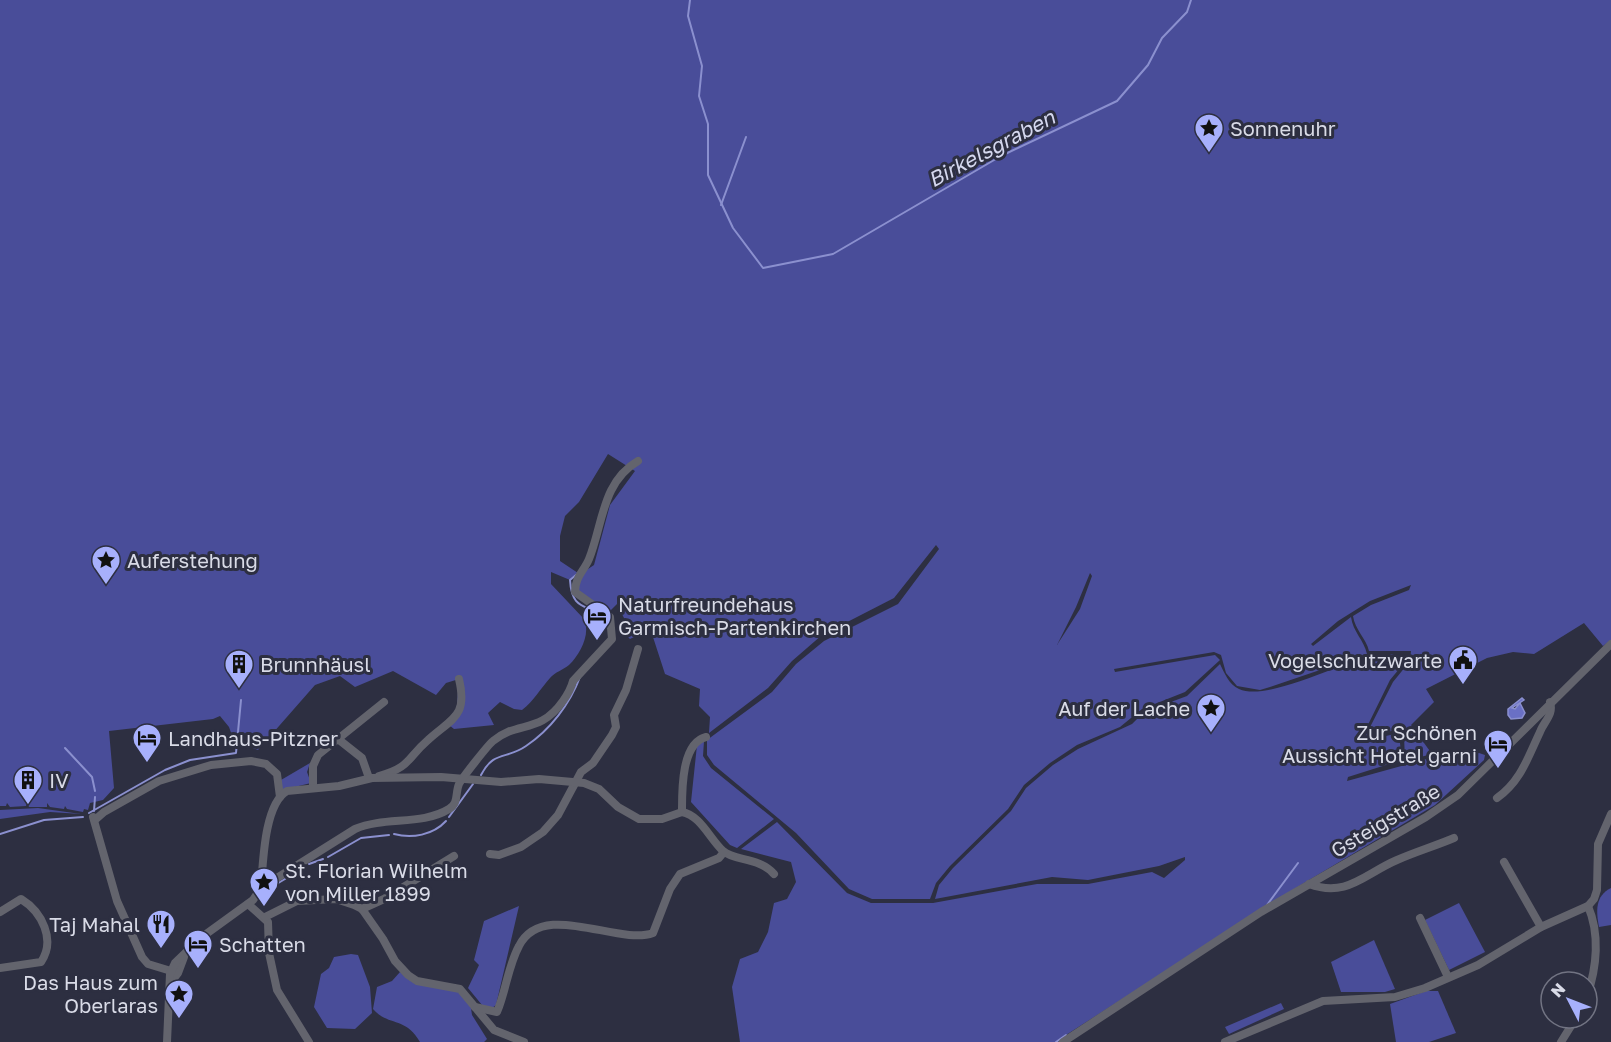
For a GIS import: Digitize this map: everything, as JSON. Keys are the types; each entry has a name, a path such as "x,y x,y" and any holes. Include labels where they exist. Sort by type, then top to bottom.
{"street":[{"path":"167,1042 171,971 197,941 248,904 261,888 360,826 408,821 447,810 454,804 463,778 495,739 548,719 571,689 573,681 612,639 610,617 575,592 575,582 588,561 605,500 628,467 638,461"},
{"name":"Gsteigstraße","path":"1063,1042 1309,884 1426,817 1458,795 1611,644"},
{"path":"490,854 507,853 543,832 558,815 584,768 593,763 616,727 614,715 626,690 638,649"},
{"path":"280,797 287,791 371,778 400,770 428,740 456,717 464,695 459,679"},
{"path":"313,788 314,761 384,702"},
{"name":"Gsteigstraße","path":"1497,798 1509,787 1529,761 1539,733 1550,716 1550,702"},
{"path":"682,812 684,765 694,745 699,739 706,737"},
{"path":"338,739 362,758 371,778"},
{"path":"171,971 148,964 138,949 117,901 94,818 166,778 225,763 258,761 269,765 277,774 280,797 267,833 261,888"},
{"path":"371,778 463,778 491,782 539,779 575,782 599,789 618,807 639,819 656,820 682,812 694,819 724,852 760,863 774,874"},
{"path":"1228,1042 1323,1001 1395,997 1448,977 1478,965 1541,927 1588,906 1597,890 1598,844 1611,814"},
{"name":"Gsteigstraße","path":"1309,884 1325,889 1346,886 1398,859 1423,852 1454,838"},
{"path":"489,1026 497,1012 519,946 527,934 555,925 599,928 638,937 653,933 670,889 680,874 719,858 724,852"},
{"path":"362,909 384,899 454,856"},
{"path":"1504,862 1541,927"},
{"path":"0,912 21,899 27,903 47,933 47,953 41,962 0,968"},
{"path":"265,917 297,901 336,899 362,909 395,961 408,975 417,981 460,989 489,1026 502,1035 524,1042"},
{"path":"248,904 265,917 269,925 270,965 277,990 309,1042"},
{"path":"1588,906 1595,930 1596,957 1593,970"},
{"path":"1420,918 1448,977"},
{"path":"171,982 178,973 184,956"},
{"path":"476,1007 497,1012"}],"shaded area":[{"path":"0,0 1611,0 1611,640 1603,646 1584,623 1534,654 1513,652 1487,658 1426,689 1434,702 1411,725 1432,754 1405,761 1404,735 1400,729 1365,737 1393,682 1410,661 1411,651 1369,651 1353,616 1371,605 1409,590 1411,585 1370,601 1338,621 1311,644 1313,646 1351,617 1367,654 1260,690 1237,686 1226,673 1221,655 1214,652 1114,669 1115,672 1215,655 1220,660 1185,692 1142,709 1120,727 1077,745 1050,763 1024,785 1008,809 950,866 936,883 930,899 872,899 849,889 796,833 714,765 707,755 707,740 772,692 796,664 824,641 898,604 939,549 936,545 894,598 822,635 792,661 768,688 709,733 710,717 699,706 700,689 665,674 652,634 639,630 636,636 630,639 627,636 627,624 621,612 623,610 617,604 609,612 575,592 579,575 594,565 610,505 635,471 608,454 579,502 565,516 560,536 560,561 578,573 570,580 551,572 551,584 584,619 586,631 583,644 569,665 552,676 522,710 500,702 488,713 494,725 454,729 449,725 456,717 459,679 446,683 436,695 393,671 355,687 340,676 315,685 258,750 234,741 229,727 220,716 213,719 109,731 114,788 103,800 90,803 88,810 84,809 83,812 67,809 65,806 64,809 50,807 47,803 47,807 29,807 27,803 26,806 10,807 7,803 6,806 0,806","holes":["1090,573 1092,576 1080,609 1057,645"]},
{"path":"1388,654 1409,657 1390,680 1361,739 1364,741 1399,733 1401,753 1386,765 1348,777 1347,781 1434,757 1440,763 1479,753 1485,755 1484,760 1435,805 1299,886 1055,1042 740,1042 732,987 740,959 758,952 768,932 774,903 787,899 796,882 791,862 741,849 777,822 847,893 871,903 933,903 1037,884 1088,884 1152,872 1164,878 1185,860 1185,857 1159,866 1088,880 1052,877 935,899 939,885 953,868 1011,811 1026,788 1053,765 1078,749 1132,724 1144,712 1187,696 1220,664 1232,685 1253,692 1289,685 1353,662"},
{"path":"704,741 703,756 711,768 774,819 737,848 730,845 691,802 697,745"},
{"path":"310,763 307,772 311,783 282,790 281,780"},
{"path":"38,808 81,814 50,812 0,819 0,810"},
{"path":"1611,888 1611,925 1599,927 1597,915 1599,900"},
{"path":"1459,903 1485,952 1449,970 1425,920"},
{"path":"519,906 496,1005 491,1009 482,1005 468,988 479,965 474,960 484,921"},
{"path":"1374,940 1395,989 1385,992 1341,992 1331,962"},
{"path":"358,955 370,987 372,1013 355,1029 327,1028 314,1007 321,974 329,968 334,957"},
{"path":"400,972 417,984 462,992 470,1002 472,1015 487,1039 484,1042 420,1042 409,1028 379,1015 373,1009 377,987 392,981"},
{"path":"1426,991 1438,991 1456,1033 1429,1042 1396,1042 1390,1004"},
{"path":"1281,1003 1284,1009 1229,1034 1225,1027"}],"water":[{"path":"1522,698 1524,700 1512,708 1515,709 1520,703 1525,713 1522,718 1511,719 1508,709"}],"waterway":[{"name":"Birkelsgraben","path":"690,0 688,16 702,66 699,96 708,124 708,175 733,228 763,268 833,254 1001,156 1117,101 1148,65 1162,38 1187,12 1191,0"},
{"path":"721,205 746,137"},
{"path":"576,575 570,580 574,598 578,603 595,611 607,621"},
{"path":"481,775 491,762 535,740 565,706 580,677"},
{"path":"89,813 165,770 190,760 236,753 241,700"},
{"path":"65,748 92,777 95,791"},
{"path":"449,817 473,784"},
{"path":"94,811 95,797"},
{"path":"0,834 44,820 83,817"},
{"path":"394,834 422,835 435,830 446,821"},
{"path":"328,857 361,838 389,835"},
{"path":"309,864 323,859"},
{"path":"1267,905 1298,863"},
{"path":"265,891 305,867"},
{"path":"1056,1042 1066,1035"}],"place":[{"name":"Sonnenuhr","path":"1209,154"},
{"name":"Auferstehung","path":"106,586"},
{"name":"Naturfreundehaus Garmisch-Partenkirchen","path":"597,642"},
{"name":"Vogelschutzwarte","path":"1463,686"},
{"name":"Brunnhäusl","path":"239,690"},
{"name":"Auf der Lache","path":"1211,734"},
{"name":"Landhaus-Pitzner","path":"147,764"},
{"name":"Zur Schönen Aussicht Hotel garni","path":"1498,770"},
{"name":"IV","path":"28,806"},
{"name":"St. Florian Wilhelm von Miller 1899","path":"264,908"},
{"name":"Taj Mahal","path":"161,950"},
{"name":"Schatten","path":"198,970"},
{"name":"Das Haus zum Oberlaras","path":"179,1020"}]}
